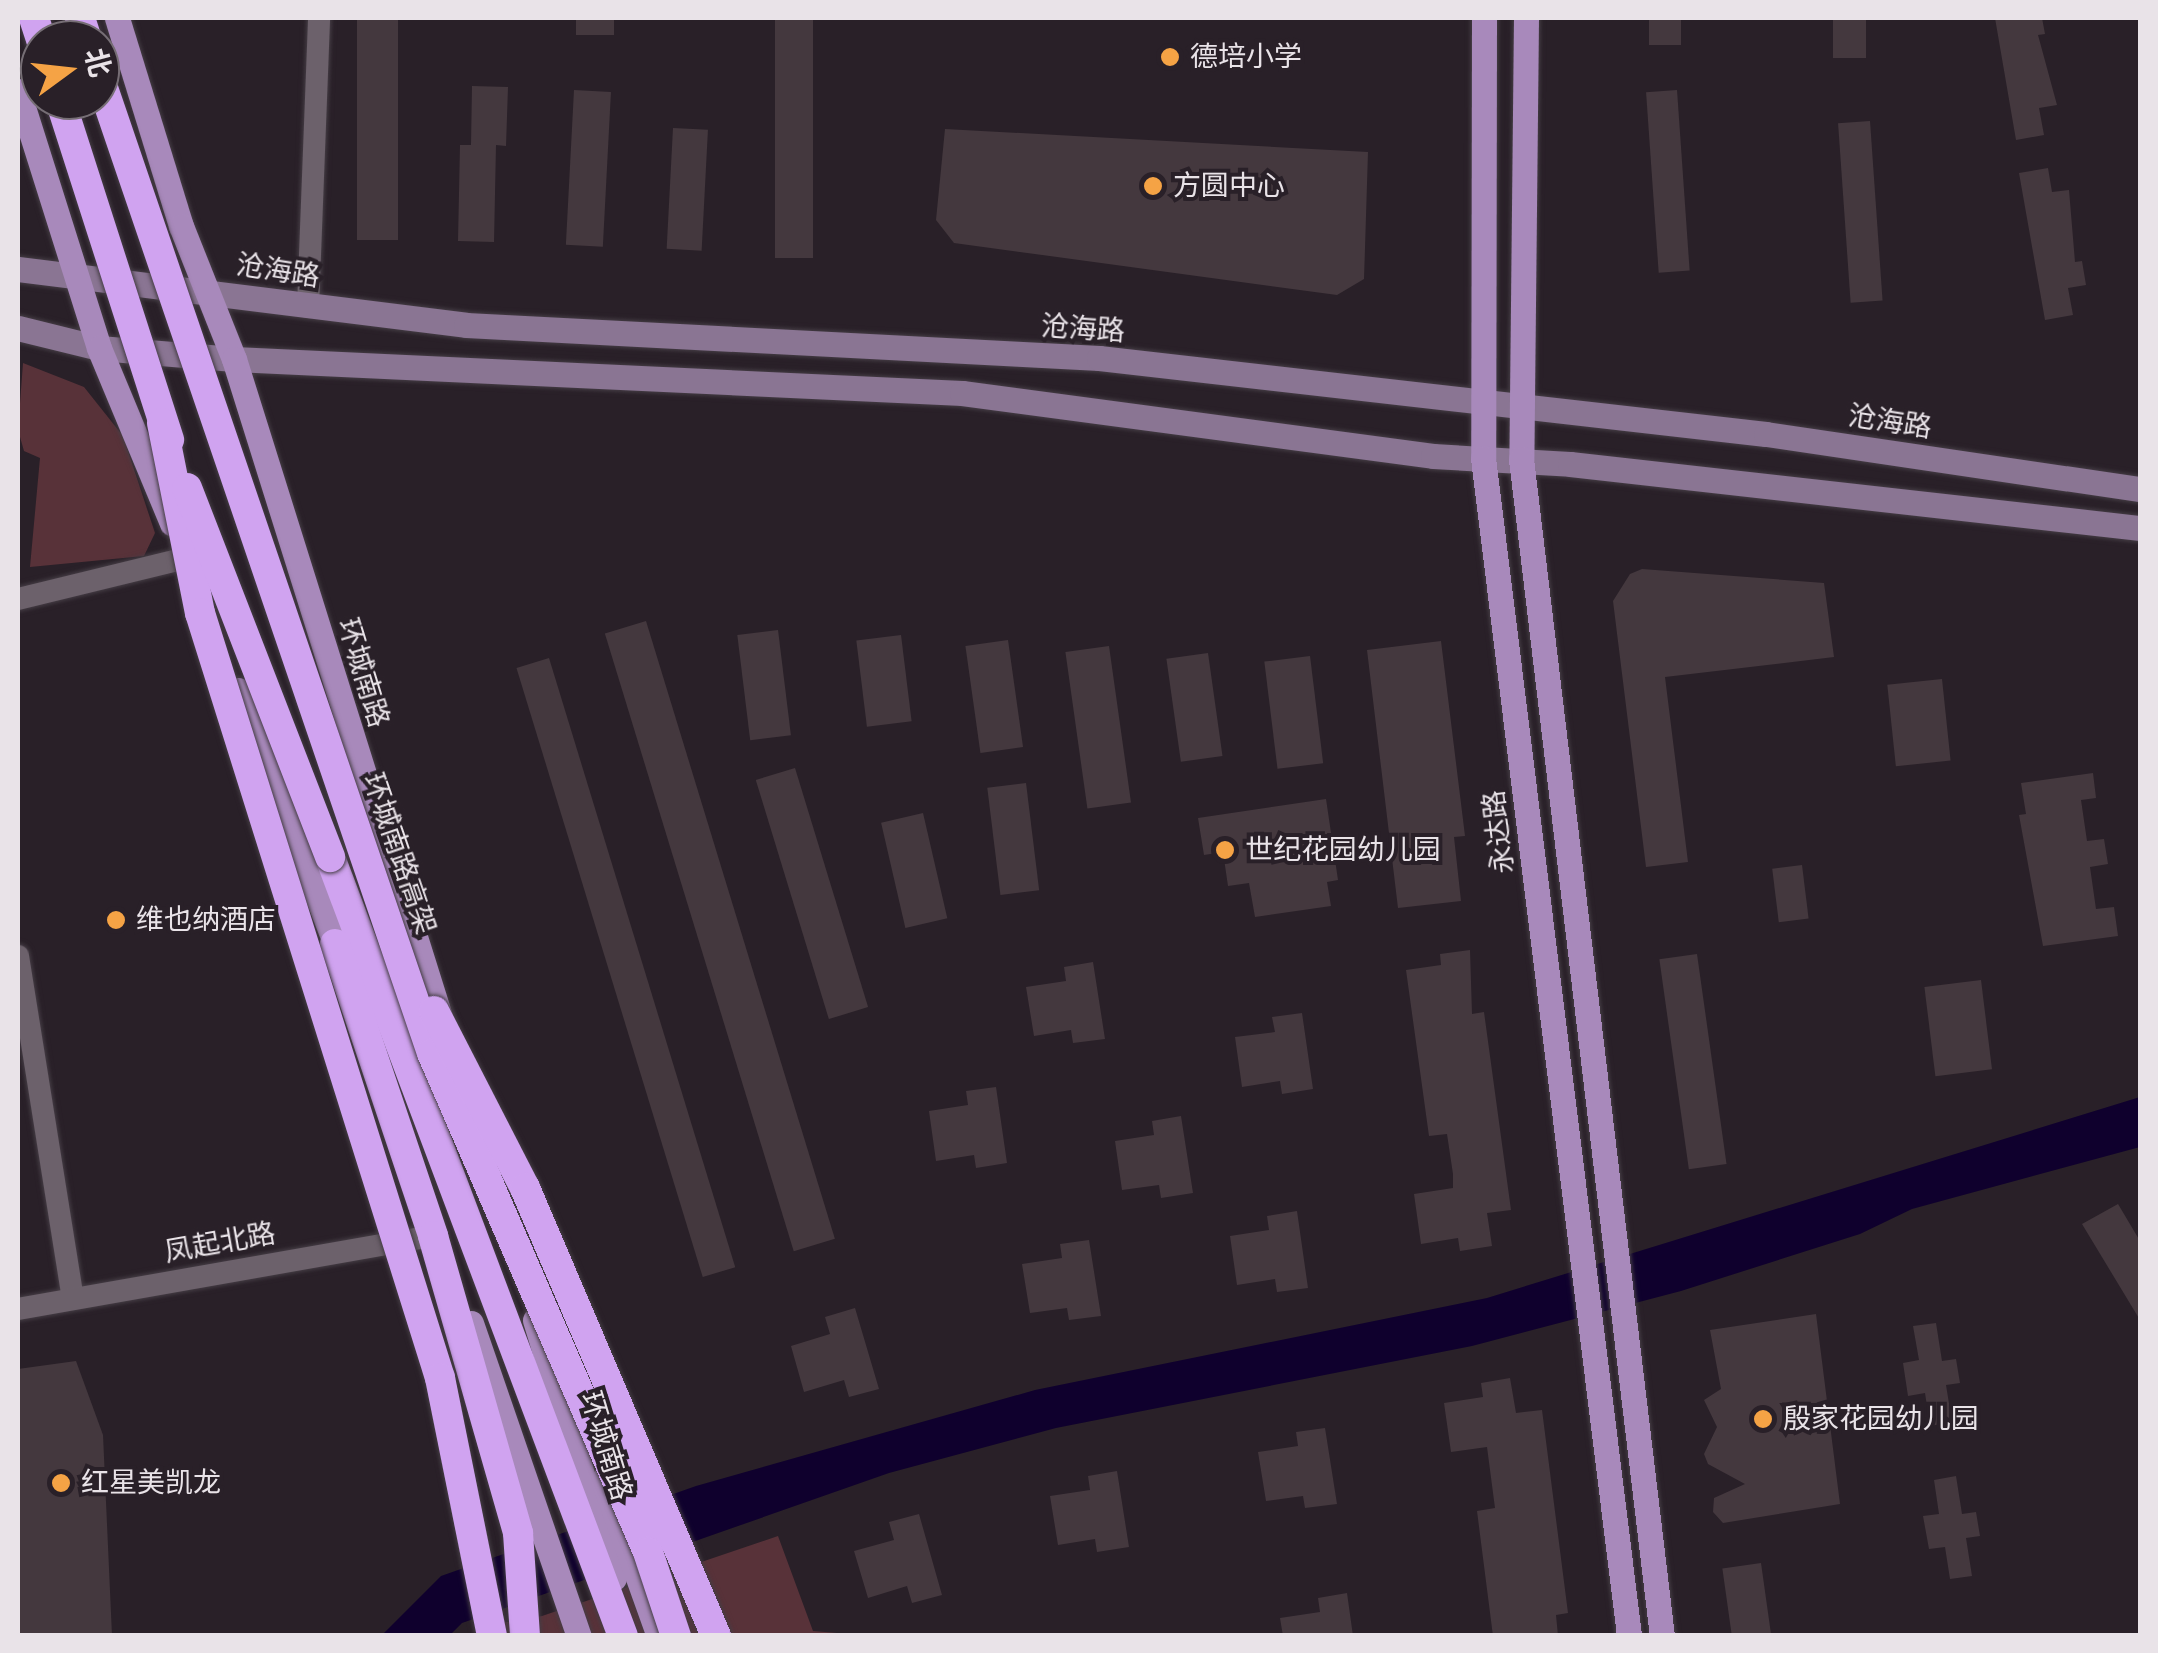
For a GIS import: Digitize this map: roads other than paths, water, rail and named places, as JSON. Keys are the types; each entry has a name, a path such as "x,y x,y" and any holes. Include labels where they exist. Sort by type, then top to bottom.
{"highway":[{"path":"66,120 162,423 623,1636"},
{"name":"环城南路高架","path":"115,120 394,909 432,1052 648,1552 676,1636"},
{"path":"162,423 200,613 440,1378 492,1636"},
{"path":"394,909 526,1188 716,1636"},
{"path":"336,944 530,1527 526,1636"}],"main road":[{"name":"环城南路","path":"118,18 204,290 234,358 394,909 601,1499 632,1636"},
{"name":"永达路","path":"1484,18 1480,404 1483,458 1628,1636"},
{"path":"1526,18 1522,460 1662,1636"},
{"path":"18,90 98,348 186,558 336,944 530,1527 579,1636"},
{"name":"沧海路","path":"18,269 486,326 1099,358 1766,434 2140,489"},
{"path":"18,328 98,348 234,358 962,393 1098,416 2140,528"},
{"path":"601,1499 660,1636"}],"street":[{"path":"308,307 319,18"},
{"path":"18,599 186,558"},
{"path":"18,956 73,1299"},
{"name":"凤起北路","path":"18,1309 434,1236"}],"place":[{"name":"德培小学","path":"1170,57"},
{"name":"方圆中心","path":"1153,186"},
{"name":"世纪花园幼儿园","path":"1225,850"},
{"name":"维也纳酒店","path":"116,920"},
{"name":"殷家花园幼儿园","path":"1763,1419"},
{"name":"红星美凯龙","path":"61,1483"}]}
